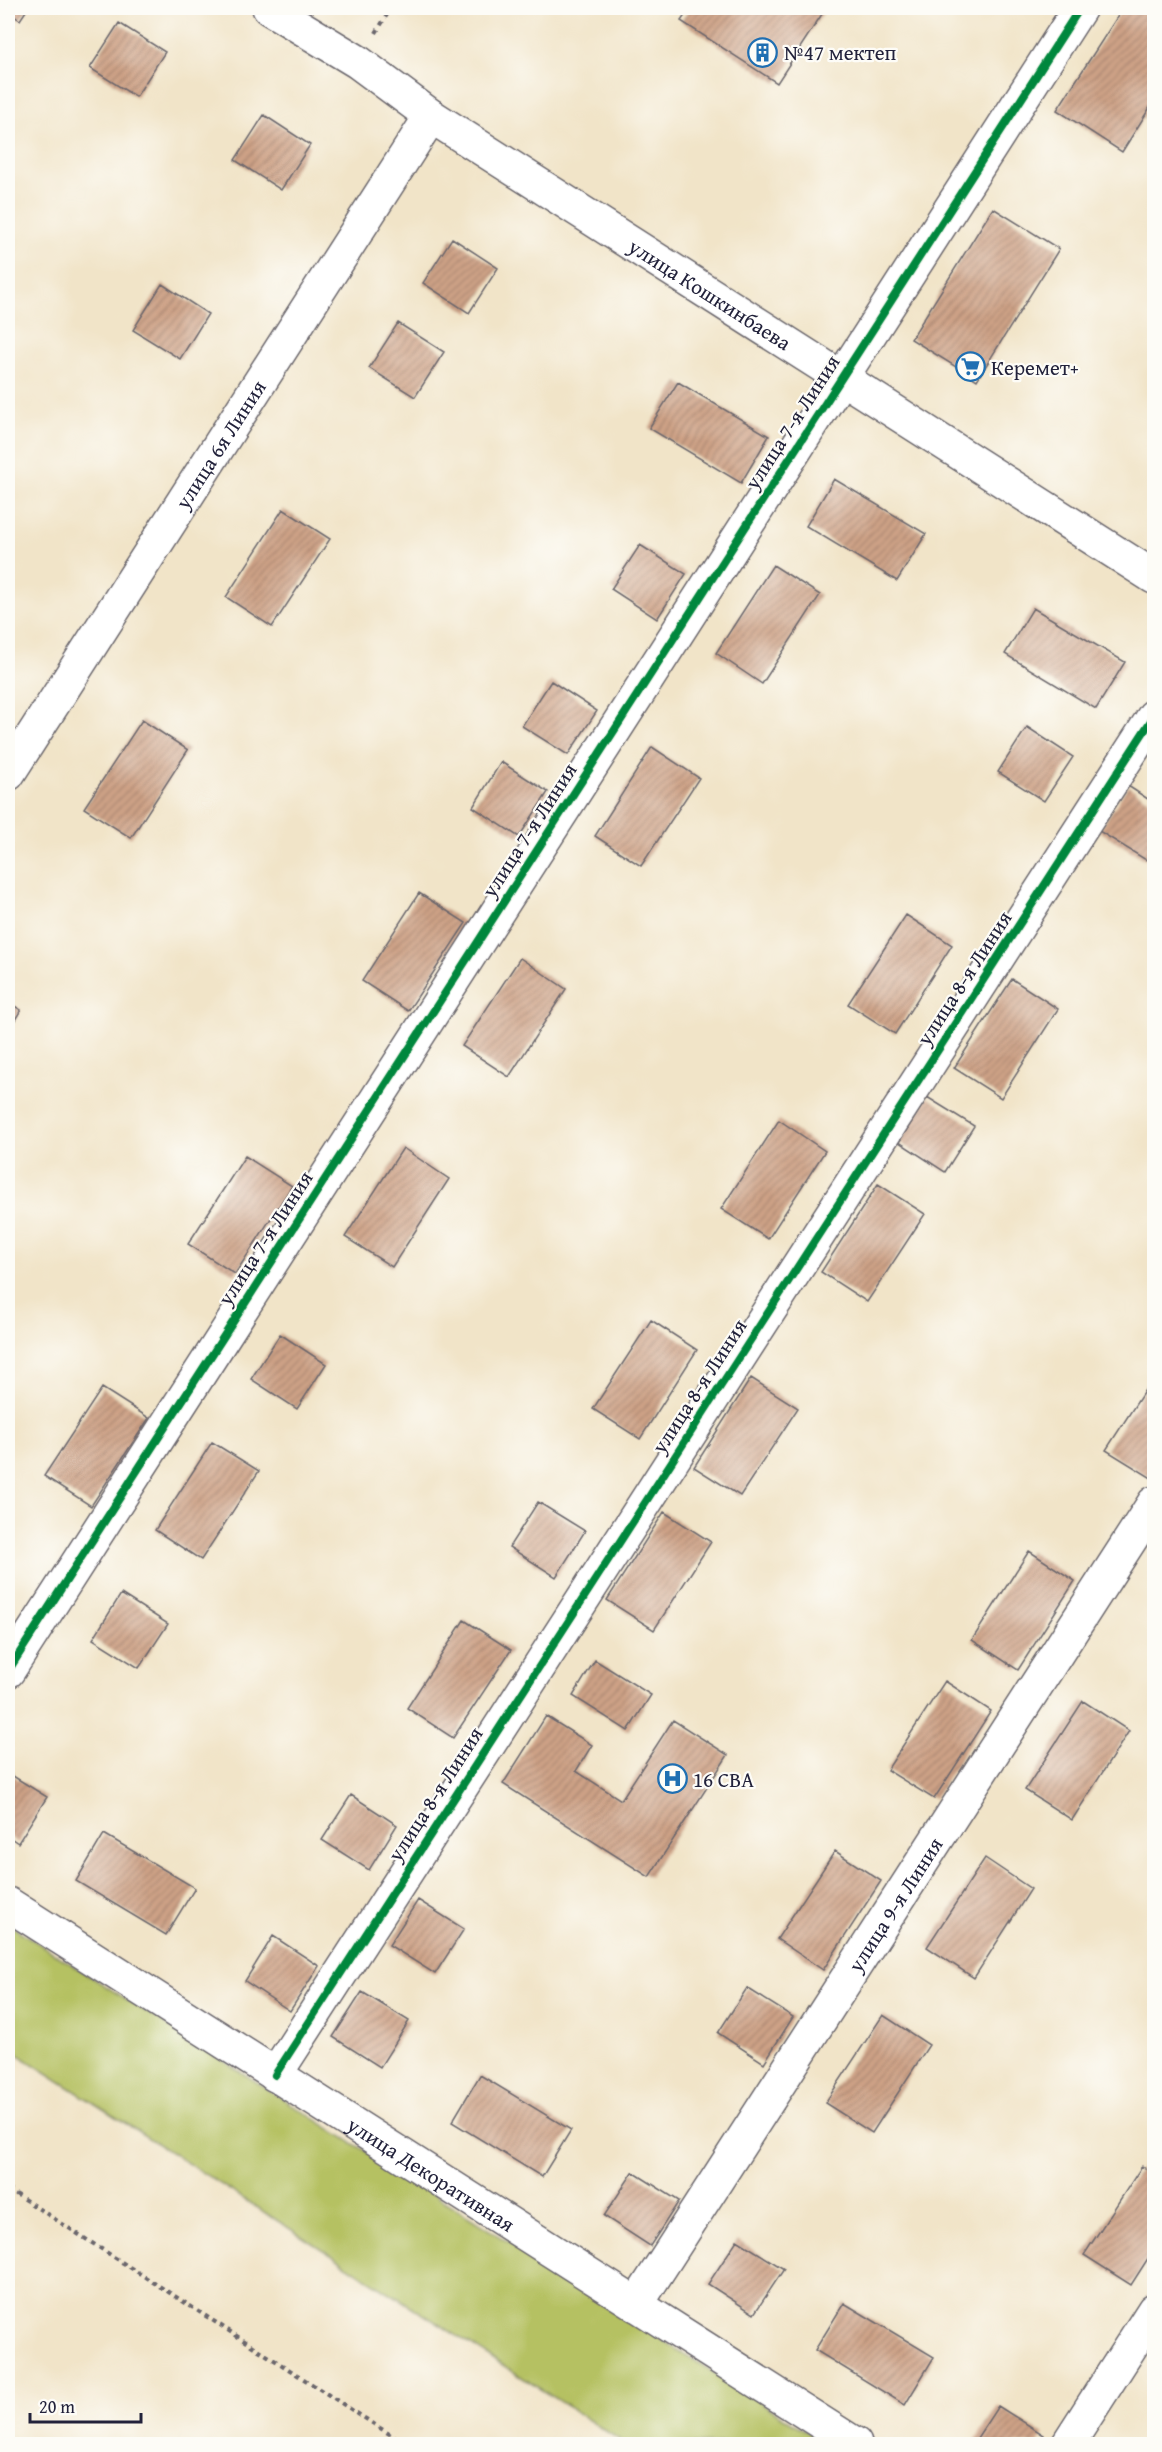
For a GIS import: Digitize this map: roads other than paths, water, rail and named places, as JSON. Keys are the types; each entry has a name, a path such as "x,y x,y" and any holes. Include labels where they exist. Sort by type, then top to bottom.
{"street":[{"name":"улица Кошкинбаева","path":"269,8 358,62 431,116 1155,577"},
{"name":"улица 7-я Линия","path":"8,1671 1080,8"},
{"name":"улица 6я Линия","path":"8,774 431,116"},
{"name":"улица 8-я Линия","path":"275,2075 1155,716"},
{"name":"улица 9-я Линия","path":"636,2305 1155,1503"},
{"name":"улица Декоративная","path":"8,1904 855,2445"},
{"path":"1068,2445 1155,2310"}],"place":[{"name":"№47 мектеп","path":"763,52"},
{"name":"Керемет+","path":"970,367"},
{"name":"16 СВА","path":"672,1779"}]}
